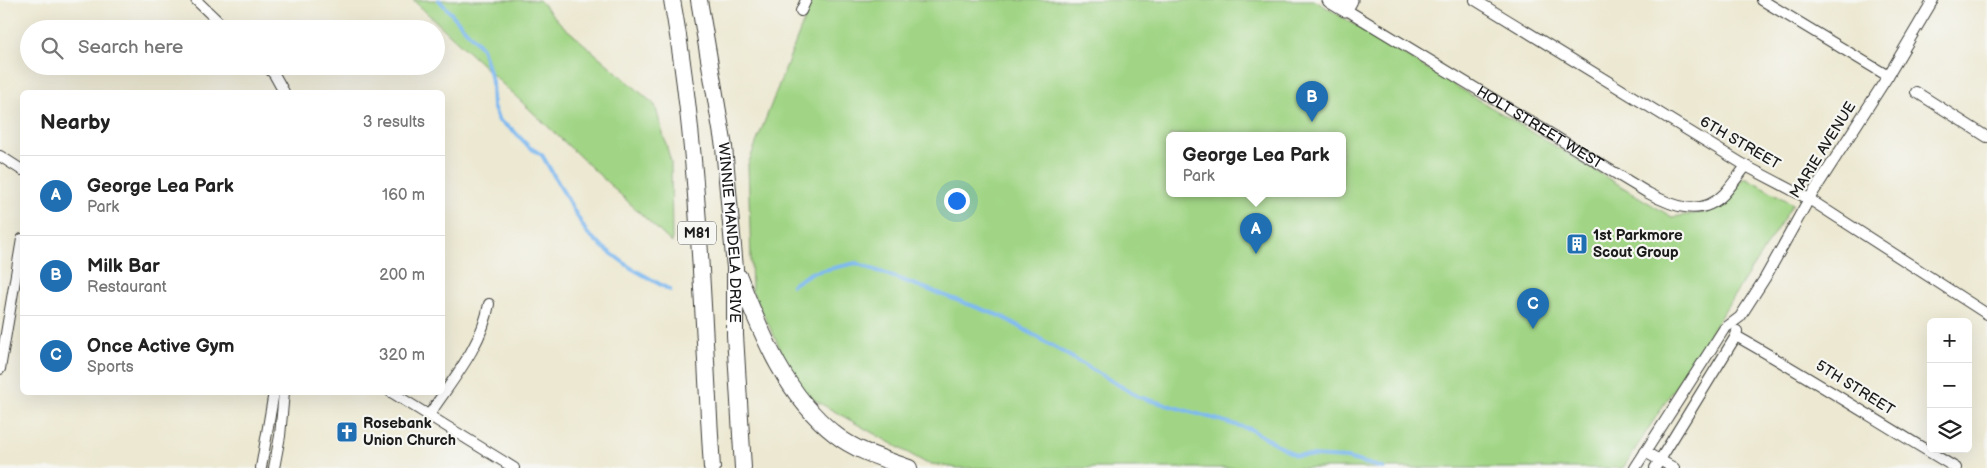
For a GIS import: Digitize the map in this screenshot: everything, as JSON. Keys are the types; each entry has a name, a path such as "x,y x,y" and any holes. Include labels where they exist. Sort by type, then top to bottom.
{"main road":[{"name":"WINNIE MANDELA DRIVE","path":"672,0 688,97 712,468"},
{"name":"WINNIE MANDELA DRIVE","path":"699,0 724,147 735,268 735,336 743,468"},
{"path":"735,268 769,350 786,379 810,411 836,436 872,455 909,468"}],"street":[{"path":"196,0 217,20"},
{"path":"801,12 806,0"},
{"name":"HOLT STREET WEST","path":"1330,0 1347,5 1670,205 1683,208 1695,207 1716,200 1724,194 1746,166"},
{"name":"6TH STREET","path":"1475,0 1746,166 1809,199 1987,314"},
{"path":"1762,0 1888,76"},
{"name":"MARIE AVENUE","path":"1635,468 1724,330 1740,317 1765,278 1809,199 1888,76 1933,0"},
{"path":"275,75 283,90"},
{"path":"1916,92 1987,137"},
{"path":"0,156 20,169"},
{"path":"0,369 20,251"},
{"path":"445,391 474,348 484,327 489,304"},
{"name":"MARIE AVENUE","path":"1657,464 1736,336 1740,317"},
{"name":"5TH STREET","path":"1736,336 1808,376 1879,422 1956,468"},
{"path":"261,468 273,395"},
{"path":"274,468 284,395"},
{"path":"396,395 514,468"},
{"path":"429,415 442,395"},
{"path":"264,448 277,451"},
{"path":"1645,452 1657,464 1674,468"}],"green space":[{"path":"413,0 539,0 562,25 655,105 671,162 672,243 445,30 445,20 434,20"},
{"path":"812,0 1314,0 1672,217 1708,212 1745,177 1793,204 1623,468 957,468 926,463 802,393 752,291 748,164"}],"waterway":[{"path":"439,0 482,48 492,82 493,106 499,121 513,130 529,147 542,155 587,233 631,268 670,290"},
{"path":"792,285 811,273 856,263 1003,317 1139,397 1250,429 1295,455 1347,458 1383,468"}],"place":[{"name":"Milk Bar","path":"1312,122"},
{"name":"1st Parkmore Scout Group","path":"1577,244"},
{"name":"George Lea Park","path":"1256,254"},
{"name":"Once Active Gym","path":"1533,329"},
{"name":"Rosebank Union Church","path":"347,432"}]}
